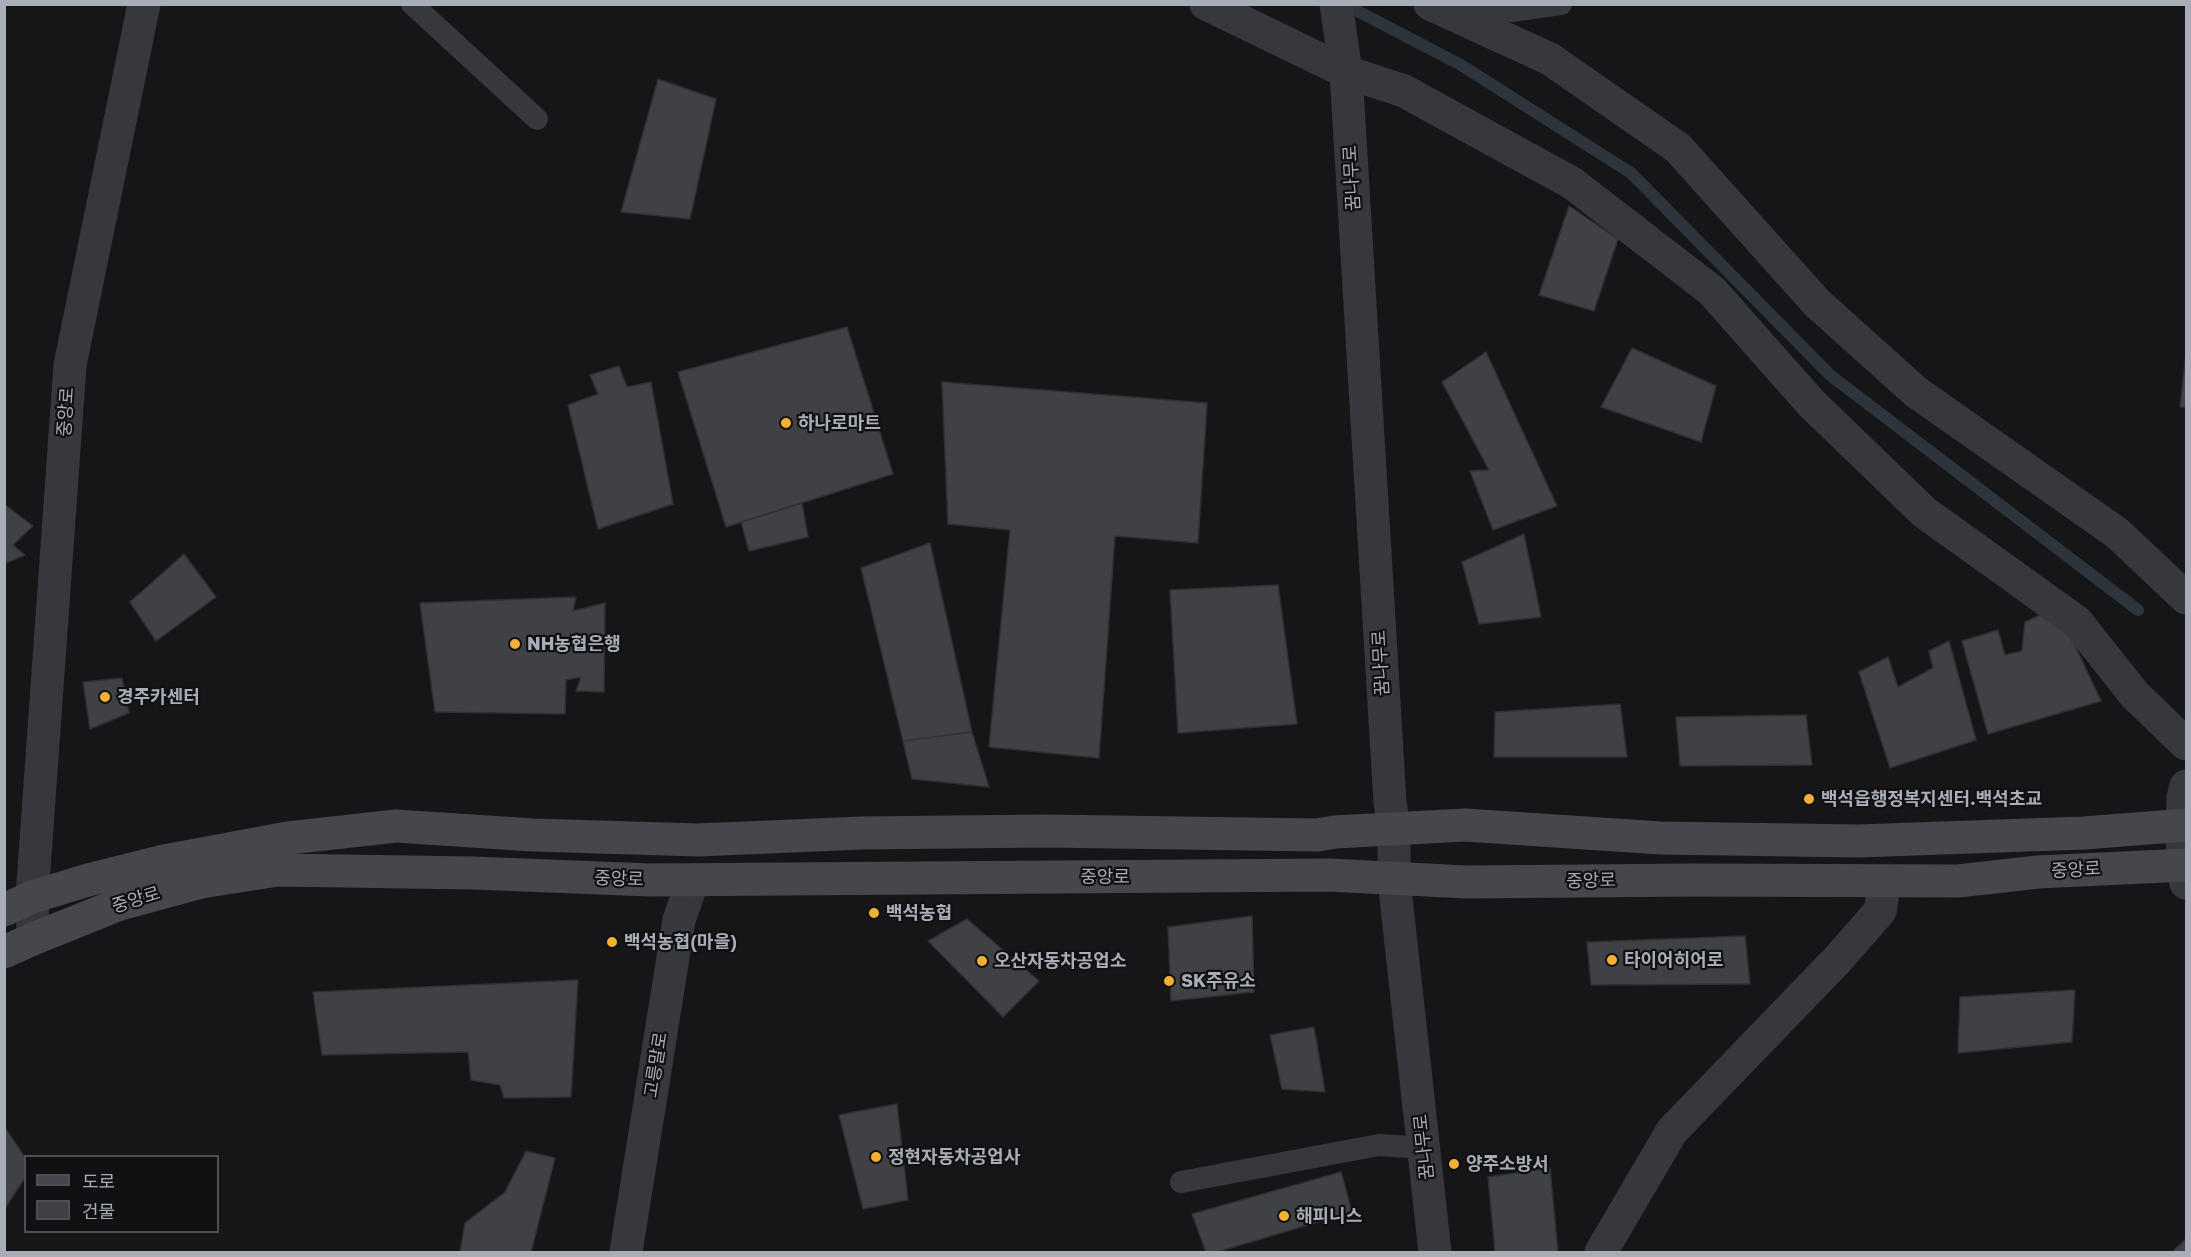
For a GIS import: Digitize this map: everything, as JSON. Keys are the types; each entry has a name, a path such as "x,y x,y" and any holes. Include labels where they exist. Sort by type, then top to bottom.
{"main road":[{"name":"중앙로","path":"18,904 88,880 164,861 288,838 396,826 533,835 689,840 862,833 1046,831 1318,835 1335,832 1465,825 1661,838 1857,841 2084,833 2185,824"},
{"name":"중앙로","path":"19,945 120,904 201,882 278,870 693,880 1317,875 1466,882 1958,881 2038,872 2185,871"}],"street":[{"name":"중앙로","path":"19,945 18,904 70,365 144,4"},
{"path":"1206,4 1346,72 1404,91 1572,183 1712,291 1811,403 1916,504 2077,622 2135,695 2187,744"},
{"name":"꿈나무로","path":"1336,4 1346,72 1390,802 1394,828 1394,880 1435,1252"},
{"path":"1430,4 1550,59 1678,148 1817,303 1916,392 2117,533 2187,598"},
{"path":"2185,871 2183,798 2187,786"},
{"name":"고릉말로","path":"626,1252 679,920 693,880"},
{"path":"1601,1252 1672,1131 1838,959 1880,911 1885,881"}],"lane":[{"path":"412,4 537,119"},
{"path":"1460,18 1561,4"},
{"path":"1181,1182 1379,1145 1424,1148"}],"building":[{"path":"658,79 716,99 690,219 621,212"},
{"path":"1569,206 1618,239 1594,311 1539,295"},
{"name":"하나로마트","path":"847,327 893,474 726,527 678,372"},
{"path":"1632,348 1716,386 1701,442 1601,407"},
{"path":"1486,352 1557,506 1493,530 1470,471 1489,470 1442,382"},
{"path":"2186,353 2186,407 2180,407"},
{"path":"619,366 627,387 651,382 673,504 598,529 568,405 598,394 590,375"},
{"path":"942,382 1207,403 1198,543 1115,536 1099,758 989,747 1010,530 948,524"},
{"path":"802,503 808,537 749,551 741,522"},
{"path":"4,504 33,526 13,545 25,555 4,564"},
{"path":"1524,534 1541,617 1479,624 1462,562"},
{"path":"930,543 972,732 903,741 861,568"},
{"path":"184,554 216,597 156,641 130,602"},
{"path":"1278,585 1297,724 1178,733 1170,590"},
{"name":"NH농협은행","path":"576,597 573,611 605,603 604,692 576,691 581,677 566,680 565,714 435,712 420,603"},
{"path":"2057,607 2101,701 1988,734 1962,641 1998,630 2005,655 2022,651 2025,622"},
{"path":"1949,641 1976,740 1890,768 1859,672 1888,657 1898,687 1933,668 1929,651"},
{"name":"경주카센터","path":"122,678 129,713 90,729 83,682"},
{"path":"1620,704 1627,757 1494,757 1495,712"},
{"path":"1806,715 1812,765 1680,766 1676,717"},
{"path":"972,732 989,787 912,779 903,741"},
{"path":"1252,916 1254,992 1171,1001 1168,927"},
{"name":"오산자동차공업소","path":"967,919 1039,981 1003,1017 928,941"},
{"path":"1745,936 1750,984 1591,985 1587,942"},
{"path":"578,980 571,1097 504,1098 500,1085 471,1080 468,1052 322,1055 313,992"},
{"path":"2075,990 2072,1042 1958,1053 1960,997"},
{"path":"1314,1027 1325,1092 1282,1089 1270,1035"},
{"name":"정현자동차공업사","path":"897,1104 908,1200 863,1209 839,1115"},
{"path":"4,1126 24,1156 24,1179 4,1210"},
{"path":"526,1151 555,1158 531,1252 460,1252 465,1223 505,1192"},
{"path":"1550,1168 1558,1252 1495,1252 1488,1177"},
{"path":"1341,1172 1352,1212 1217,1252 1206,1252 1192,1214"},
{"path":"2186,1239 2186,1252 2172,1252"}],"waterway":[{"path":"1344,4 1461,65 1631,173 1830,375 2138,610"}],"place":[{"name":"하나로마트","path":"786,423"},
{"name":"NH농협은행","path":"515,644"},
{"name":"경주카센터","path":"105,697"},
{"name":"백석읍행정복지센터.백석초교","path":"1809,799"},
{"name":"백석농협","path":"874,913"},
{"name":"백석농협(마을)","path":"612,942"},
{"name":"타이어히어로","path":"1612,960"},
{"name":"오산자동차공업소","path":"982,961"},
{"name":"SK주유소","path":"1169,981"},
{"name":"정현자동차공업사","path":"876,1157"},
{"name":"양주소방서","path":"1454,1164"},
{"name":"해피니스","path":"1284,1216"}]}
